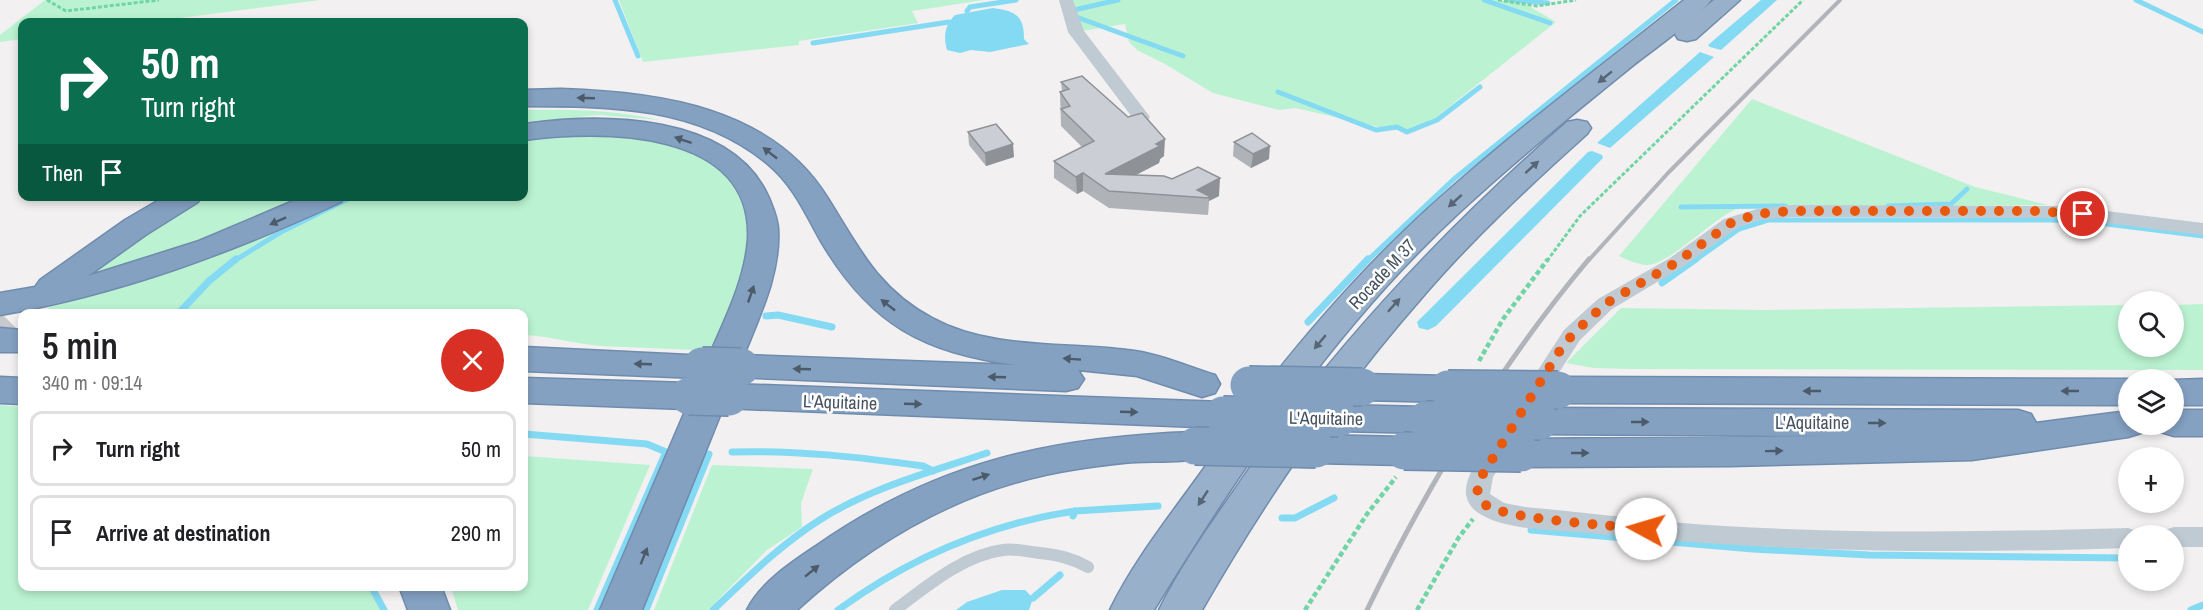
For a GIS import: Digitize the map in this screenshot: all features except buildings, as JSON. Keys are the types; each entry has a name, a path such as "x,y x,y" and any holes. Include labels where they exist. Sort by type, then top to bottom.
{"highway":[{"name":"Rocade M 37","path":"1131,610 1231,457 1319,343 1371,284 1470,188 1699,0"},
{"name":"Rocade M 37","path":"1180,610 1272,461 1352,354 1408,290 1463,232 1549,152 1728,0"},
{"path":"528,98 591,98 641,103 696,115 746,136 791,170 806,188 862,280 898,313 923,327 966,344 993,350 1055,358 1130,363 1202,384"},
{"path":"528,131 562,127 611,127 669,135 695,144 718,156 746,180 762,215 764,243 759,271 746,308 621,610"},
{"path":"51,287 136,226 179,201"},
{"path":"43,309 94,286 161,267 236,239 321,201"},
{"name":"L'Aquitaine","path":"528,360 696,381"},
{"path":"0,370 18,370"},
{"name":"L'Aquitaine","path":"528,390 696,381 1362,387 1461,378 1558,390 2118,392"},
{"name":"L'Aquitaine","path":"735,382 1223,416 1426,420 2118,424"},
{"path":"0,390 18,391"},
{"path":"2184,392 2203,392"},
{"path":"2184,423 2203,423"},
{"path":"768,610 840,549 887,519 972,480 1011,468 1075,454 1121,448 1195,446 1316,449 1403,460 1521,453 1730,452 1972,446 2118,425"},
{"path":"422,591 429,610"}],"street":[{"path":"1066,0 1076,32 1141,117"},
{"path":"2118,538 1948,542 1723,536 1500,513 1481,502 1477,492 1478,482 1572,335 1605,304 1664,271 1721,229 1744,218 1790,211 2034,211 2100,215 2203,229"},
{"path":"2184,537 2203,537"}],"lane":[{"path":"895,610 968,560 986,553 1004,550 1060,555 1077,560 1088,567"}],"path":[{"path":"46,0 66,11 159,0"},
{"path":"1498,0 1527,5 1557,4 1576,0"},
{"path":"1461,378 1580,216 1803,0"},
{"path":"1305,610 1403,460"},
{"path":"1417,610 1459,537 1488,507"}],"green space":[{"path":"45,0 320,0 179,18 22,18"},
{"path":"619,0 984,0 912,11 918,23 799,41 799,45 643,62"},
{"path":"1066,0 1498,0 1527,5 1556,22 1435,118 1414,129 1392,130 1295,108 1279,110 1213,93 1137,50 1129,42 1125,24 1076,32"},
{"path":"18,21 18,40 0,42 0,35"},
{"path":"1752,99 1975,187 2048,205 1739,208 1716,221 1666,258 1655,263 1646,265 1619,256"},
{"path":"528,110 592,111 660,120 599,115 528,122"},
{"path":"639,134 704,154 747,195 755,250 718,351 601,346 528,335 528,309 47,309 55,302 330,201 528,201 528,135"},
{"path":"202,201 293,201 195,245 72,283 115,251"},
{"path":"2203,304 2203,370 1631,369 1594,368 1566,363 1621,308 1765,310 2118,305 2118,357 2184,357 2184,305"},
{"path":"0,405 18,407 18,591 377,591 385,610 0,610"},
{"path":"528,456 650,465 588,610 458,610 452,591 528,591"},
{"path":"712,465 813,469 801,503 802,527 767,550 708,610 654,610"}],"water":[{"path":"1761,0 1777,0 1721,50 1708,45"},
{"path":"993,8 1008,11 1017,16 1024,31 1024,39 1029,44 990,52 971,50 960,53 947,50 946,31 955,15"},
{"path":"1700,52 1714,57 1610,148 1597,143"},
{"path":"1592,151 1602,155 1603,158 1436,326 1428,330 1419,328 1417,322 1588,152"},
{"path":"1002,590 1025,590 1033,598 1029,610 956,610 967,602"}],"waterway":[{"path":"615,0 638,56"},
{"path":"967,11 970,7 1016,0"},
{"path":"1074,10 1118,0"},
{"path":"1484,0 1550,23"},
{"path":"1510,0 1548,3"},
{"path":"1367,261 1454,179 1676,0"},
{"path":"2136,0 2203,32"},
{"path":"1079,18 1183,56"},
{"path":"813,43 949,22"},
{"path":"1278,92 1376,130 1397,127 1407,132 1437,120 1480,87"},
{"path":"1888,206 1951,204 1967,189"},
{"path":"234,261 281,232 344,201"},
{"path":"1681,207 1785,206"},
{"path":"1694,261 1739,229 1768,220 2052,220 2099,223 2203,236"},
{"path":"183,309 209,281 236,259"},
{"path":"1308,322 1368,259"},
{"path":"1662,283 1696,259"},
{"path":"766,316 778,315 832,327"},
{"path":"528,434 647,444 666,452 597,610"},
{"path":"732,452 804,453 851,457 923,466 933,471"},
{"path":"933,471 987,453"},
{"path":"646,610 709,454"},
{"path":"713,610 763,563 818,521 858,499 933,471"},
{"path":"1282,518 1295,518 1334,498"},
{"path":"1075,511 1158,506"},
{"path":"838,610 893,574 950,546 1011,525 1075,511"},
{"path":"1073,516 1075,511"},
{"path":"1531,530 1753,549 1869,555 2118,558"},
{"path":"1033,598 1060,575"},
{"path":"374,591 384,610"},
{"path":"2191,610 2203,605"}],"tunnel":[{"path":"0,334 11,323"}],"railway":[{"path":"1588,261 1668,173 1840,0"},
{"path":"1367,610 1415,517 1467,427 1525,341 1589,259"}],"route":[{"path":"1646,529 1500,513 1481,502 1477,492 1478,482 1559,352 1572,335 1605,304 1664,271 1731,223 1757,214 1790,211 1996,210 2083,214"}]}
